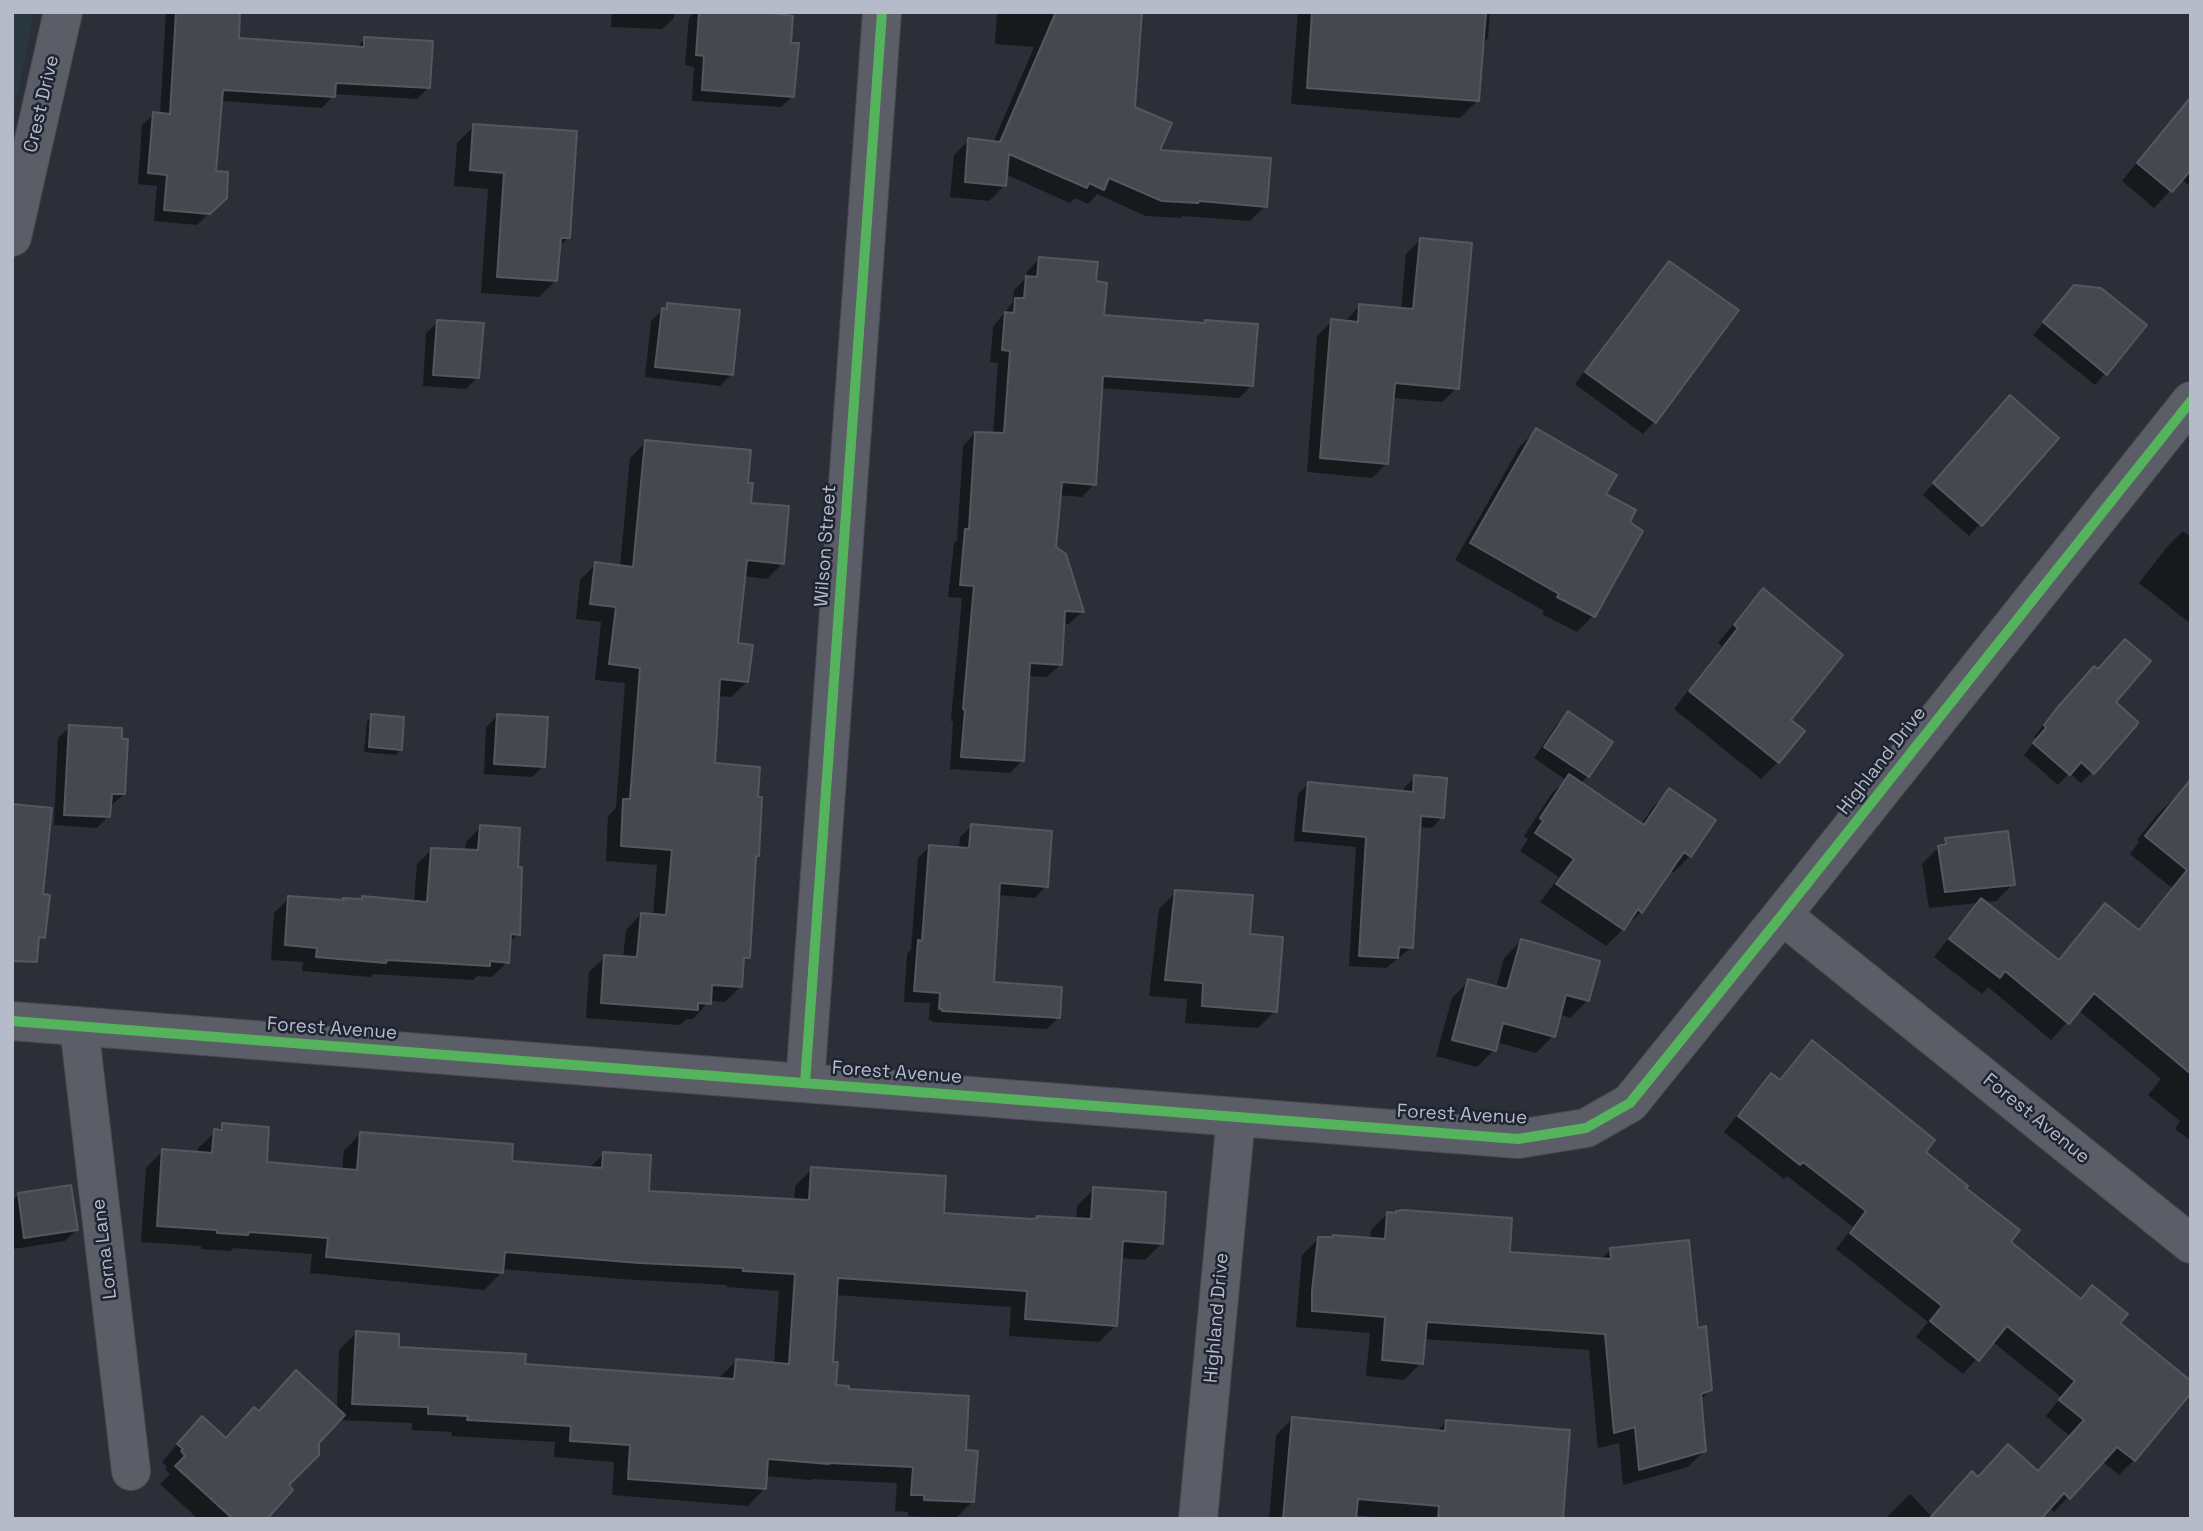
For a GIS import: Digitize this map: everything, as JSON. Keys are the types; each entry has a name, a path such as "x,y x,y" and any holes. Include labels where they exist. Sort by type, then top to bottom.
{"street":[{"name":"Crest Drive","path":"12,237 63,12"},
{"name":"Wilson Street","path":"804,1083 882,12"},
{"name":"Highland Drive","path":"1586,1128 1630,1103 2191,401"},
{"name":"Forest Avenue","path":"1782,915 2191,1244"},
{"path":"12,1021 79,1026"},
{"name":"Forest Avenue","path":"79,1026 1518,1139 1586,1128"},
{"name":"Lorna Lane","path":"79,1026 131,1471"},
{"name":"Highland Drive","path":"1198,1519 1236,1117"}],"shaded area":[{"path":"12,12 34,12 12,121"}],"building":[{"path":"176,12 240,12 239,38 364,47 364,37 433,41 430,88 336,83 335,97 223,90 216,171 228,172 227,198 210,214 164,210 167,175 148,173 153,112 170,114"},
{"path":"699,12 763,12 793,16 791,43 799,43 794,97 702,90 704,56 696,55"},
{"path":"1056,12 1142,12 1135,107 1172,123 1160,150 1271,158 1267,207 1199,201 1162,201 1109,178 1104,190 1089,183 1087,188 1009,154 1006,186 965,182 968,138 1000,142"},
{"path":"1312,12 1486,12 1479,101 1307,88"},
{"path":"2191,97 2191,170 2172,192 2137,163"},
{"path":"473,124 577,131 570,238 561,238 557,281 497,277 504,173 470,170"},
{"path":"1420,238 1472,243 1459,389 1395,383 1388,464 1320,458 1331,319 1358,322 1359,304 1413,309"},
{"path":"1039,257 1098,262 1096,281 1107,283 1104,315 1258,324 1253,386 1103,376 1096,485 1062,482 1056,547 1066,554 1084,612 1065,611 1062,665 1030,663 1024,761 961,757 974,586 960,585 965,529 969,529 975,432 1004,433 1010,351 1002,350 1005,312 1014,313 1015,298 1024,298 1026,276 1037,277"},
{"path":"1669,261 1739,310 1656,423 1585,372"},
{"path":"2074,285 2101,288 2147,325 2107,375 2043,322"},
{"path":"667,303 740,310 733,375 655,367 662,308 667,309"},
{"path":"437,320 484,323 479,378 433,375"},
{"path":"2010,395 2059,438 1982,526 1933,483"},
{"path":"1536,428 1617,475 1606,494 1636,510 1630,522 1643,531 1595,617 1557,597 1559,594 1470,543"},
{"path":"645,440 751,450 748,483 753,483 751,503 789,506 784,564 747,560 738,643 753,645 748,682 720,679 715,763 760,767 758,797 762,797 759,856 756,856 750,958 744,958 742,987 712,985 711,1004 698,1003 698,1010 601,1003 604,955 637,957 641,913 666,915 672,850 621,846 623,799 630,799 640,668 609,664 616,607 590,604 595,562 633,567"},
{"path":"1763,588 1843,655 1791,720 1805,731 1779,763 1689,691 1738,628 1734,625"},
{"path":"2125,639 2151,661 2116,702 2138,722 2137,725 2094,774 2081,762 2070,775 2033,743 2046,728 2044,725 2057,708 2094,666 2098,669"},
{"path":"1568,711 1613,742 1589,777 1544,747"},
{"path":"371,714 404,717 402,750 369,747"},
{"path":"497,714 548,717 545,767 494,764"},
{"path":"69,725 122,728 122,739 128,739 125,794 112,794 110,817 64,815"},
{"path":"1569,774 1644,825 1669,788 1716,820 1691,857 1684,852 1642,913 1638,909 1624,930 1556,884 1574,859 1535,833 1543,821 1540,818"},
{"path":"1414,775 1447,778 1444,818 1421,816 1413,948 1399,947 1398,958 1359,956 1366,837 1303,831 1308,782 1413,792"},
{"path":"2191,779 2191,1074 2094,993 2069,1024 2005,971 2000,978 1949,939 1981,898 2059,960 2105,903 2139,930 2187,870 2145,836"},
{"path":"12,804 52,808 43,894 50,895 45,938 39,937 37,962 12,961"},
{"path":"971,824 1052,831 1048,887 1000,883 994,982 1062,987 1060,1018 942,1011 939,1009 940,993 914,991 918,940 922,941 929,845 969,848"},
{"path":"480,825 520,828 520,935 511,934 509,963 490,961 490,966 387,960 386,963 316,957 317,948 285,945 288,896 344,900 343,898 362,899 362,896 427,902 431,848 478,850"},
{"path":"2008,831 2015,885 1945,892 1938,846 1946,844 1945,838"},
{"path":"1175,890 1253,895 1250,934 1283,937 1277,1012 1202,1006 1203,983 1165,980"},
{"path":"1521,939 1600,961 1589,1001 1566,995 1555,1037 1503,1023 1496,1051 1452,1040 1468,979 1507,989"},
{"path":"1812,1040 1935,1140 1926,1152 1968,1186 1966,1188 2020,1230 2011,1242 2081,1299 2092,1285 2128,1314 2120,1323 2191,1381 2191,1393 2135,1461 2117,1447 2070,1499 2064,1493 2041,1519 1929,1519 1972,1471 1978,1477 2008,1444 2038,1471 2084,1420 2059,1400 2075,1381 2007,1326 1979,1361 1930,1321 1942,1306 1850,1233 1866,1211 1803,1162 1800,1165 1738,1116 1771,1073 1780,1080"},
{"path":"222,1123 269,1127 267,1162 357,1170 360,1132 513,1144 512,1161 602,1168 603,1152 651,1155 649,1191 809,1200 811,1167 946,1176 944,1213 1032,1219 1037,1216 1091,1219 1093,1187 1166,1192 1163,1244 1123,1241 1117,1326 1025,1319 1027,1291 838,1278 833,1362 838,1362 836,1385 849,1386 849,1389 969,1396 966,1450 978,1451 974,1502 924,1500 924,1495 911,1495 913,1467 768,1459 766,1489 628,1479 630,1445 570,1441 571,1426 467,1420 468,1416 428,1414 428,1407 352,1404 356,1331 399,1334 399,1347 526,1354 525,1364 734,1379 736,1359 789,1364 795,1274 505,1252 503,1273 326,1257 328,1238 249,1232 248,1235 217,1233 217,1230 157,1226 162,1149 212,1153 214,1129 222,1130"},
{"path":"71,1185 78,1230 24,1238 18,1193"},
{"path":"1404,1210 1512,1218 1510,1252 1611,1259 1610,1248 1689,1240 1698,1328 1706,1326 1712,1390 1701,1394 1706,1451 1639,1470 1635,1427 1614,1433 1605,1334 1427,1322 1423,1364 1382,1360 1385,1317 1312,1311 1318,1237 1333,1235 1385,1239 1387,1212"},
{"path":"296,1370 345,1415 319,1443 319,1455 289,1485 293,1490 267,1519 233,1519 175,1466 185,1456 181,1451 183,1449 177,1444 202,1416 226,1438 254,1407 259,1411"},
{"path":"1292,1417 1445,1431 1446,1420 1570,1430 1563,1519 1438,1519 1439,1506 1358,1499 1356,1519 1283,1519"}],"cycle path":[{"path":"805,1083 882,12"},
{"path":"12,1021 1518,1139 1586,1128 1630,1103 2191,401"}]}
